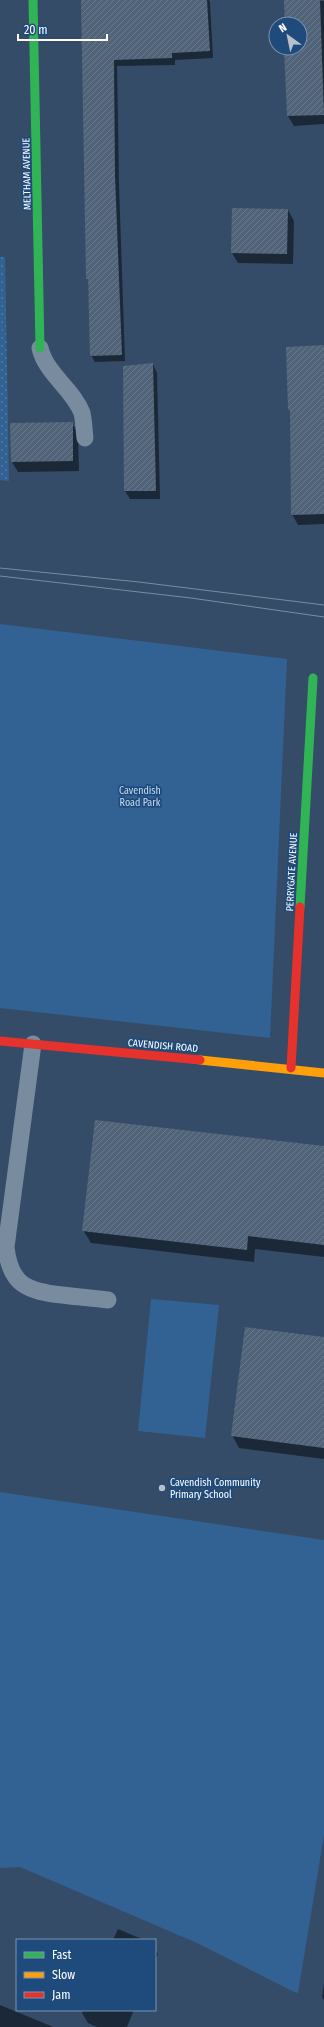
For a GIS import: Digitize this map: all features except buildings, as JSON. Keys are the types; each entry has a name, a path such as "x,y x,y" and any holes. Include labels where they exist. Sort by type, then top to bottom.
{"street":[{"name":"MELTHAM AVENUE","path":"33,0 40,348"},
{"name":"PERRYGATE AVENUE","path":"291,1068 313,678"},
{"name":"CAVENDISH ROAD","path":"0,1041 291,1068 324,1073"}],"lane":[{"path":"40,348 43,358 82,414 84,438"},
{"path":"33,1044 6,1247 8,1264 15,1278 24,1286 39,1293 108,1300"}],"green space":[{"path":"0,257 5,257 9,481 0,480"},
{"name":"Cavendish Road Park","path":"0,624 287,659 270,1038 0,1008"},
{"path":"151,1299 219,1305 205,1438 138,1431"},
{"path":"0,1492 324,1540 324,1835 298,1993 197,1943 20,1867 0,1868"}],"tram line":[{"path":"0,568 139,582 324,605"},
{"path":"0,576 191,598 324,617"}],"traffic: fast":[{"path":"33,0 40,348"},
{"path":"300,907 313,678"}],"traffic: slow":[{"path":"200,1060 324,1073"}],"traffic: jam":[{"path":"291,1068 300,907"},
{"path":"0,1041 200,1060"}],"place":[{"name":"Cavendish Community Primary School","path":"162,1488"}]}
